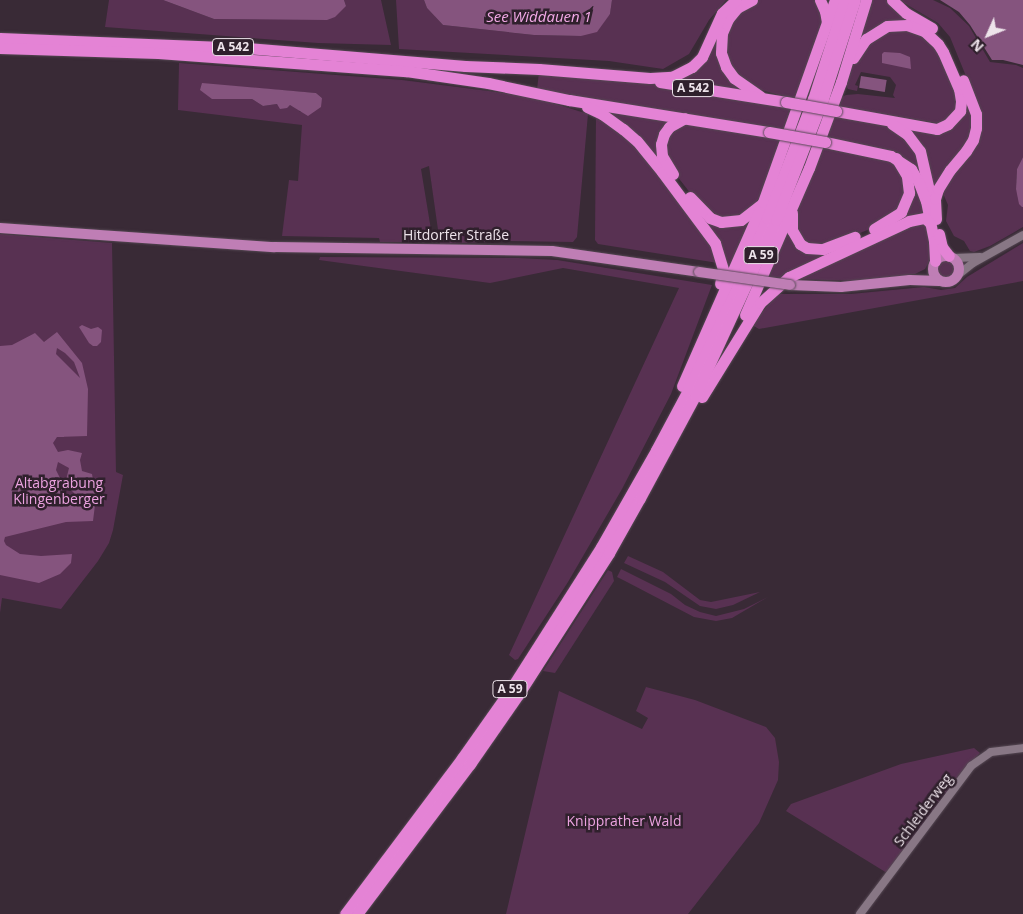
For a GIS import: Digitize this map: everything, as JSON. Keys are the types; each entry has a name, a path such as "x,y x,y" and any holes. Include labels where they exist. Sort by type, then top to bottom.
{"highway":[{"path":"621,75 672,77 692,67 702,57 722,14 736,0"},
{"path":"752,0 737,8 728,19 722,33 721,53 726,67 734,78 766,99"},
{"path":"820,0 825,11 827,26"},
{"path":"656,450 662,429 763,202 835,0"},
{"name":"A 59","path":"345,914 457,765 510,690 601,547 656,450 687,392 734,294 767,218 813,99 845,0"},
{"name":"A 59","path":"357,914 464,771 518,695 609,553 640,498 695,396 765,246 823,99 856,0"},
{"path":"731,348 792,208 841,82 866,0"},
{"path":"640,498 654,482 731,348 760,303 789,278 803,269 914,219 925,218 933,221 935,199 942,179 973,140 976,114 952,54 944,40 935,30 906,13 892,0"},
{"path":"841,82 859,48 877,31 887,26 908,25 931,36 943,52 959,89 960,111 948,124 937,128 883,120"},
{"name":"A 542","path":"0,38 246,48 465,66 621,75 883,120 907,134 920,151 933,221 934,264"},
{"name":"A 542","path":"0,48 168,53 406,71 488,83 569,100 825,142 896,158 906,165 915,175 942,246 952,257"},
{"path":"569,100 602,114 637,141 715,243 723,270 708,325"},
{"path":"685,118 674,124 664,134 661,144 662,156 666,166 698,208 710,218 727,223 746,217 763,202"},
{"path":"792,208 792,230 796,238 800,244 814,250 833,246 883,225 901,212 910,192 907,176 896,158"}],"main road":[{"name":"Hitdorfer Straße","path":"0,228 331,250 522,249 583,254 790,285 841,287 910,280 939,281"},
{"path":"941,256 952,257 958,264 958,275 948,282 939,281 934,275 934,264 941,256"},
{"name":"Hitdorfer Straße","path":"910,280 934,264"}],"street":[{"path":"958,275 984,257 1023,235"},
{"path":"952,257 984,257"},
{"name":"Schleiderweg","path":"860,914 972,766 991,752 1023,748"}],"green space":[{"path":"109,0 163,0 214,19 346,6 344,0 381,0 391,45 318,43 105,27"},
{"path":"396,0 424,0 427,8 443,25 534,35 581,36 610,14 612,0 726,0 709,20 689,54 663,69 609,61 399,49"},
{"path":"759,0 818,0 823,20 797,100 750,87 727,64 725,31 746,5"},
{"path":"871,0 888,0 899,12 935,33 943,43 947,51 971,110 973,129 967,145 944,172 933,190 921,147 903,127 934,134 935,131 951,126 959,120 964,111 963,91 941,42 922,26 902,21 884,23 869,31 857,44"},
{"path":"899,0 933,0 950,8 969,26 990,62 1016,65 1023,68 1023,157 1017,169 1016,189 1023,207 1023,227 990,246 974,252 970,251 964,241 954,236 946,221 948,205 942,191 971,150 977,103 950,37 938,23"},
{"path":"718,28 718,47 750,93 670,79 689,73"},
{"path":"909,28 931,40 956,89 957,110 943,124 836,107 838,99 846,95 858,94 895,98 893,95 896,85 890,77 861,72 855,85 858,86 857,91 848,89 845,84 856,58 880,32"},
{"path":"179,63 402,80 543,100 588,114 577,237 573,242 503,241 440,244 429,166 421,169 433,242 380,242 379,238 282,236 289,180 298,181 302,125 178,110","holes":["202,84 316,93 322,98 300,112 297,107 290,105 286,108 277,104 263,106 252,99"]},
{"path":"539,72 632,80 794,108 785,130 537,90"},
{"path":"598,107 677,119 666,128 666,168 692,204 708,218 753,215 730,272 653,156"},
{"path":"596,114 619,128 704,231 718,263 598,244 595,240"},
{"path":"834,114 883,124 899,132 916,150 926,193 914,169 824,139"},
{"path":"683,123 784,138 760,198 743,216 719,218 694,198 667,163 664,138"},
{"path":"821,146 887,160 900,171 906,191 898,210 870,229 827,246 803,242 794,220"},
{"path":"913,176 925,211 812,262 783,278 768,277 788,228 808,250 860,238 889,224"},
{"path":"919,220 926,222 932,256 925,269 915,274 863,281 789,279"},
{"name":"Altabgrabung Klingenberger","path":"0,234 112,243 116,472 123,475 109,543 98,561 61,609 2,598 0,613"},
{"path":"1023,243 1023,281 759,329 752,325 777,294 851,294 924,287 941,290 955,288 967,277"},
{"path":"320,257 518,258 557,260 712,285 671,394 622,489 568,582 518,659 515,660 509,655 679,288 563,268 490,283 319,260"},
{"path":"946,258 953,261 956,268 953,275 946,278 939,275 936,268 939,261"},
{"path":"628,556 663,572 700,600 711,602 760,592 733,605 716,609 700,606 665,582 624,563"},
{"path":"621,569 671,594 685,605 700,612 716,616 744,609 768,597 732,618 716,621 694,617 617,577"},
{"path":"608,570 612,572 614,581 555,673 543,671"},
{"name":"Knipprather Wald","path":"646,687 695,700 766,727 775,738 779,762 778,780 759,823 688,914 506,914 559,691 642,729 648,718 636,711"},
{"path":"974,748 980,753 966,768 887,873 786,811 791,804 901,764"}],"water":[{"path":"163,0 344,0 346,6 335,17 327,20 214,19"},
{"name":"See Widdauen 1","path":"424,0 612,0 610,14 597,32 581,36 534,35 443,25 427,8"},
{"path":"940,0 1023,0 1023,65 1003,60 992,60 970,25 959,12"},
{"path":"884,52 900,53 910,57 911,69 882,63 882,54"},
{"path":"861,76 887,80 885,92 859,88"},
{"path":"202,83 316,93 322,98 321,107 308,116 290,105 287,108 280,109 277,104 263,106 252,99 212,99 200,90"},
{"path":"1023,157 1022,207 1019,204 1016,189 1017,169"},
{"path":"82,325 91,329 98,327 102,330 101,342 97,346 89,343 79,327"},
{"name":"Altabgrabung Klingenberger","path":"57,332 82,363 88,389 87,436 57,437 53,443 58,452 68,450 82,453 80,460 82,471 92,474 96,497 93,521 66,522 5,537 6,545 20,554 41,556 72,554 71,563 60,574 39,583 0,575 0,346 12,345 35,333 44,342","holes":["57,348 74,362 80,378 56,354","58,462 69,468 66,480 61,480 56,470","67,486 74,493 74,497 69,500 65,499 61,488"]}]}
